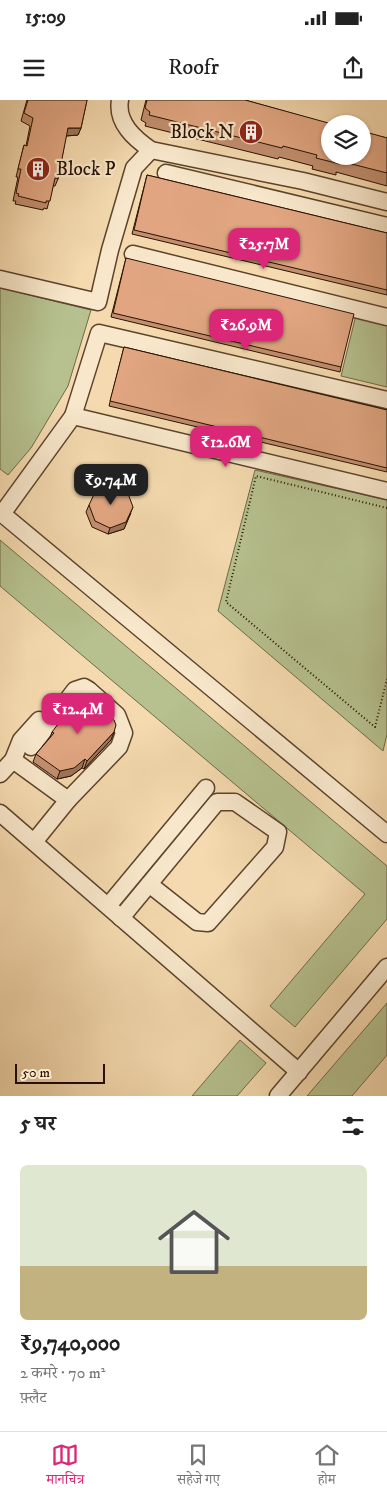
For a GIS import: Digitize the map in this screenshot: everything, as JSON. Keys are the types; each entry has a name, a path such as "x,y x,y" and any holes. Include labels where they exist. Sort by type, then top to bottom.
{"street":[{"path":"120,100 119,105 126,128 132,136 152,150 387,202"},
{"path":"0,279 98,302 110,250 134,168 152,150"},
{"path":"166,173 387,226"},
{"path":"133,254 387,317"},
{"path":"387,400 99,333 73,416 1,513 387,834"},
{"path":"73,416 387,491"},
{"path":"0,774 13,760 21,740 77,678 82,676 88,677 102,690 104,705"},
{"path":"31,747 75,690 84,687 117,715 124,733 123,740 68,800 34,842"},
{"path":"13,760 68,800"},
{"path":"108,906 206,788"},
{"path":"121,918 149,884 217,802 235,802 278,832 275,847 208,923 197,922 149,884"},
{"path":"0,813 299,1072"},
{"path":"278,1096 387,967"}],"path":[{"path":"387,508 256,476 226,602 375,727 387,679"}],"green space":[{"path":"0,288 91,310 68,386 31,448 8,475 0,469"},
{"path":"356,315 387,322 387,387 341,376"},
{"path":"255,470 387,500 387,734 383,751 218,611"},
{"path":"0,540 387,866 387,919 295,1027 270,1006 365,894 0,586"},
{"path":"387,1003 387,1055 352,1096 307,1096"},
{"path":"240,1040 266,1063 237,1096 192,1096"}],"building":[{"path":"28,100 87,100 81,128 68,128 58,179 55,178 50,201 46,201 46,203 18,196 19,194 16,193 21,169 18,169 24,145 27,146 33,118 24,113"},
{"path":"147,100 245,100 321,121 321,159 316,158 317,155 283,146 282,148 149,115 150,112 145,108"},
{"path":"371,134 387,138 387,173 356,165 371,165"},
{"path":"147,175 387,233 387,290 134,230"},
{"path":"126,258 354,314 341,367 113,313"},
{"path":"124,347 387,410 387,468 110,401"},
{"path":"112,484 127,491 133,507 126,522 110,528 95,521 89,505 96,490 103,485"},
{"path":"82,693 114,720 116,725 114,732 87,761 85,759 74,768 60,771 36,754 54,733 52,732"}],"place":[{"name":"Block N","path":"251,132"},
{"name":"Block P","path":"38,169"}]}
